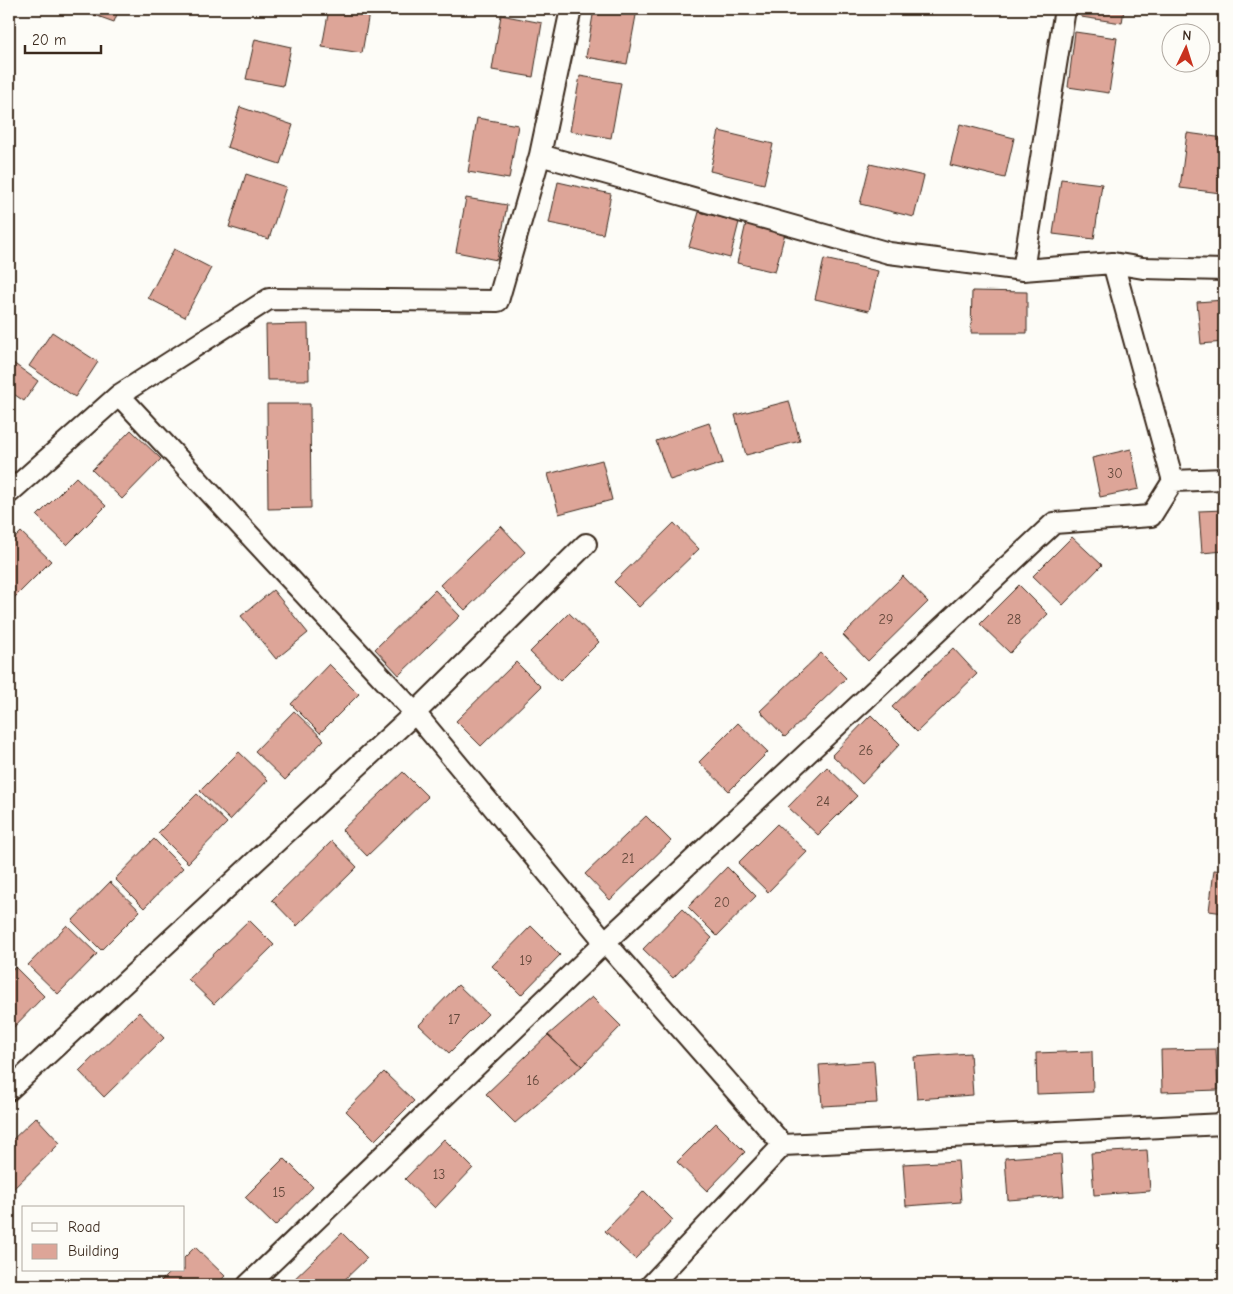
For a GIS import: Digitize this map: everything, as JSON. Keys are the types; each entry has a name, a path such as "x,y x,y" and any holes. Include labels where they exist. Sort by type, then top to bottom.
{"street":[{"path":"9,493 119,396 269,299 498,301 540,155 570,9"},
{"path":"1023,270 1065,9"},
{"path":"540,155 889,253 1023,270 1113,263 1143,268 1224,270"},
{"path":"248,1285 605,942 1054,523 1151,516 1173,481 1113,263"},
{"path":"119,396 415,713 605,942 783,1144"},
{"path":"1173,481 1224,479"},
{"path":"9,1090 415,713 586,544"},
{"path":"651,1285 783,1144 1224,1124"}],"building":[{"path":"78,9 119,9 114,22"},
{"path":"329,9 369,13 362,53 322,47"},
{"path":"594,9 637,10 627,64 586,57"},
{"path":"1082,9 1124,9 1122,23 1081,17"},
{"path":"501,15 542,23 533,77 492,70"},
{"path":"1075,32 1117,38 1109,93 1068,87"},
{"path":"255,39 291,47 283,86 246,79"},
{"path":"580,76 621,83 611,138 570,131"},
{"path":"240,107 293,125 280,164 227,147"},
{"path":"477,118 518,125 509,179 468,172"},
{"path":"960,124 1014,138 1005,178 950,165"},
{"path":"719,131 773,144 764,184 710,171"},
{"path":"1187,133 1224,138 1224,171 1221,193 1180,188"},
{"path":"870,164 924,176 914,217 860,204"},
{"path":"246,174 286,187 269,239 229,227"},
{"path":"1061,179 1102,184 1094,239 1053,234"},
{"path":"558,182 611,194 603,234 549,223"},
{"path":"466,198 507,205 497,260 456,252"},
{"path":"699,212 739,222 730,258 689,247"},
{"path":"746,223 785,233 775,272 737,263"},
{"path":"174,249 211,268 185,317 148,298"},
{"path":"824,259 878,271 869,311 815,299"},
{"path":"972,291 1027,292 1027,333 971,333"},
{"path":"1224,300 1224,342 1201,344 1197,302"},
{"path":"308,324 309,380 267,380 266,325"},
{"path":"52,332 98,362 75,397 29,366"},
{"path":"9,360 38,381 24,401 9,391"},
{"path":"789,401 800,441 746,455 735,415"},
{"path":"267,404 310,404 311,508 268,509"},
{"path":"709,423 723,463 670,480 656,441"},
{"path":"131,430 161,459 122,499 92,470"},
{"path":"1131,449 1139,489 1100,497 1092,458"},
{"path":"602,460 612,500 559,514 548,474"},
{"path":"76,477 106,506 67,545 37,516"},
{"path":"1224,510 1224,551 1202,553 1199,511"},
{"path":"674,523 699,549 639,607 614,582"},
{"path":"501,526 525,552 465,610 440,585"},
{"path":"21,532 51,561 12,600 9,597 9,544"},
{"path":"1072,537 1102,565 1063,605 1033,576"},
{"path":"903,576 928,602 868,661 843,635"},
{"path":"1019,585 1048,614 1010,653 980,624"},
{"path":"273,590 308,633 276,659 241,616"},
{"path":"435,590 460,616 399,675 375,649"},
{"path":"569,613 599,642 560,681 530,652"},
{"path":"953,648 977,674 917,732 892,707"},
{"path":"821,653 846,678 785,737 760,711"},
{"path":"516,662 541,687 481,746 456,721"},
{"path":"329,664 359,694 320,733 291,704"},
{"path":"294,711 324,740 285,780 255,751"},
{"path":"871,715 900,744 862,784 832,755"},
{"path":"738,723 768,752 729,791 699,762"},
{"path":"239,752 268,780 230,820 200,791"},
{"path":"827,767 857,796 818,835 788,807"},
{"path":"403,772 428,797 367,856 342,830"},
{"path":"197,794 227,823 188,863 158,833"},
{"path":"646,816 671,841 610,900 585,874"},
{"path":"777,824 807,852 768,892 738,863"},
{"path":"154,839 183,868 144,908 115,879"},
{"path":"332,841 357,867 297,926 272,900"},
{"path":"727,867 756,896 717,936 688,907"},
{"path":"1214,870 1224,871 1224,913 1209,911"},
{"path":"110,882 140,911 101,950 72,921"},
{"path":"682,909 712,938 673,978 643,949"},
{"path":"249,920 274,945 214,1004 188,979"},
{"path":"67,925 97,954 58,994 28,965"},
{"path":"531,926 560,955 521,995 492,966"},
{"path":"15,967 44,996 9,1032 9,973"},
{"path":"458,985 488,1014 449,1053 419,1025"},
{"path":"592,997 621,1026 582,1066 548,1035"},
{"path":"139,1012 164,1038 104,1097 79,1071"},
{"path":"548,1035 582,1066 515,1123 486,1094"},
{"path":"1216,1049 1218,1090 1162,1092 1161,1050"},
{"path":"1092,1051 1093,1092 1037,1094 1036,1053"},
{"path":"970,1053 973,1095 917,1099 914,1057"},
{"path":"874,1061 877,1103 822,1106 819,1065"},
{"path":"384,1072 414,1101 375,1140 346,1111"},
{"path":"36,1117 60,1143 9,1193 9,1143"},
{"path":"716,1123 745,1152 707,1191 677,1162"},
{"path":"444,1139 473,1168 435,1208 405,1179"},
{"path":"1147,1150 1150,1191 1094,1195 1091,1153"},
{"path":"1061,1154 1064,1196 1008,1200 1005,1158"},
{"path":"284,1158 313,1187 275,1226 245,1197"},
{"path":"958,1161 961,1202 906,1206 903,1164"},
{"path":"644,1191 673,1220 635,1259 605,1231"},
{"path":"342,1233 367,1258 339,1285 288,1285"},
{"path":"195,1247 225,1276 216,1285 157,1285 170,1272 185,1272 185,1257"}]}
